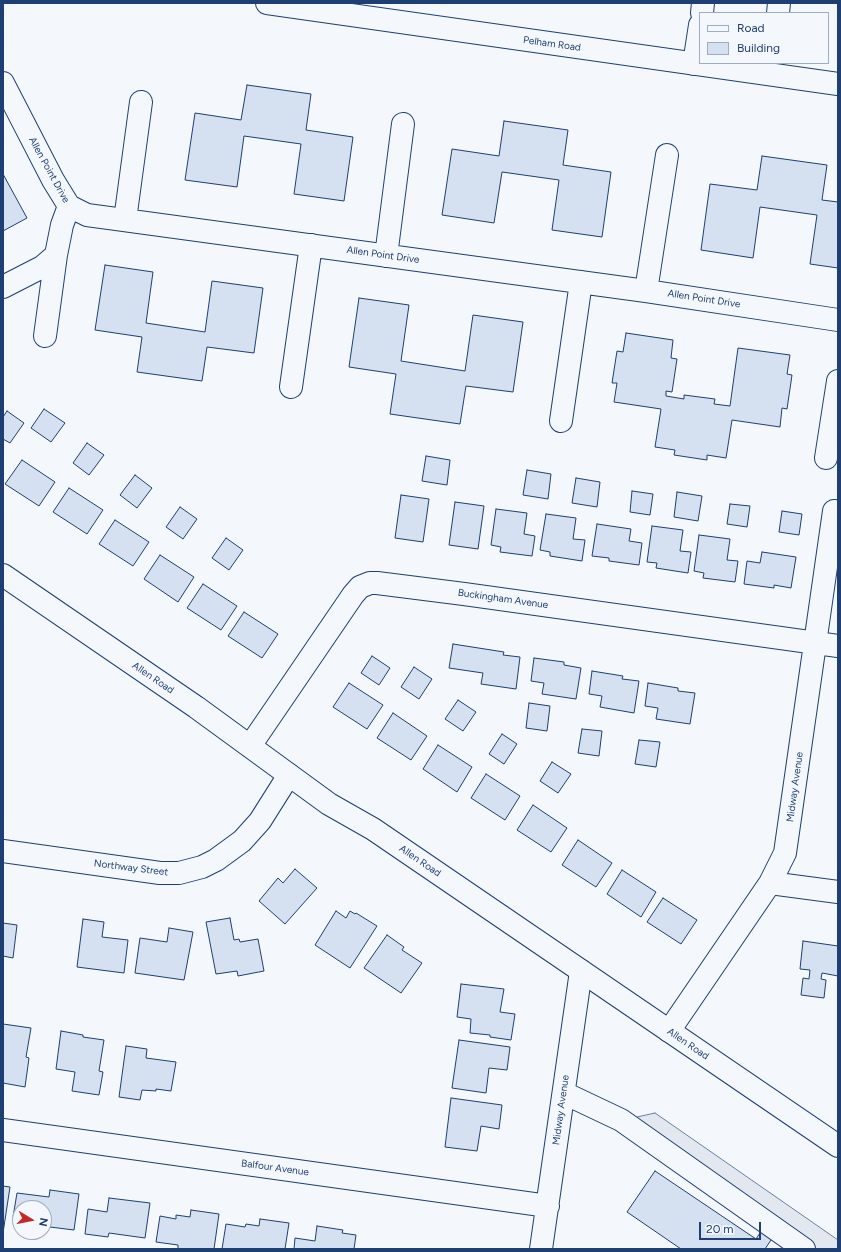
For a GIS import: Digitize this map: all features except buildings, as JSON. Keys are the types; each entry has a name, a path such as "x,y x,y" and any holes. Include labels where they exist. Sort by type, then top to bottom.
{"street":[{"name":"Pelham Road","path":"267,3 694,64 770,69 838,84"},
{"path":"694,64 699,32"},
{"name":"Allen Point Drive","path":"3,83 53,180 69,206 87,215 646,290 838,320"},
{"path":"125,220 141,102"},
{"path":"386,256 403,124"},
{"path":"646,290 667,155"},
{"path":"45,336 56,255 62,225 69,206"},
{"path":"291,387 311,245"},
{"path":"3,287 42,267 56,255"},
{"path":"561,421 581,282"},
{"path":"826,458 838,381"},
{"name":"Midway Avenue","path":"669,1031 770,882 785,853 834,511"},
{"name":"Allen Road","path":"3,575 196,707 329,804 373,829 838,1146"},
{"name":"Buckingham Avenue","path":"250,746 353,595 360,587 370,584 377,583 464,594 838,646"},
{"name":"Northway Street","path":"3,851 160,873 179,873 216,860 230,852 260,821 289,775"},
{"path":"770,882 838,892"},
{"name":"Midway Avenue","path":"541,1249 581,971"},
{"path":"564,1093 621,1120 804,1249"},
{"name":"Balfour Avenue","path":"3,1130 548,1206"}],"shaded area":[{"path":"655,1113 838,1240 838,1249 789,1249 627,1136 637,1117"}]}
